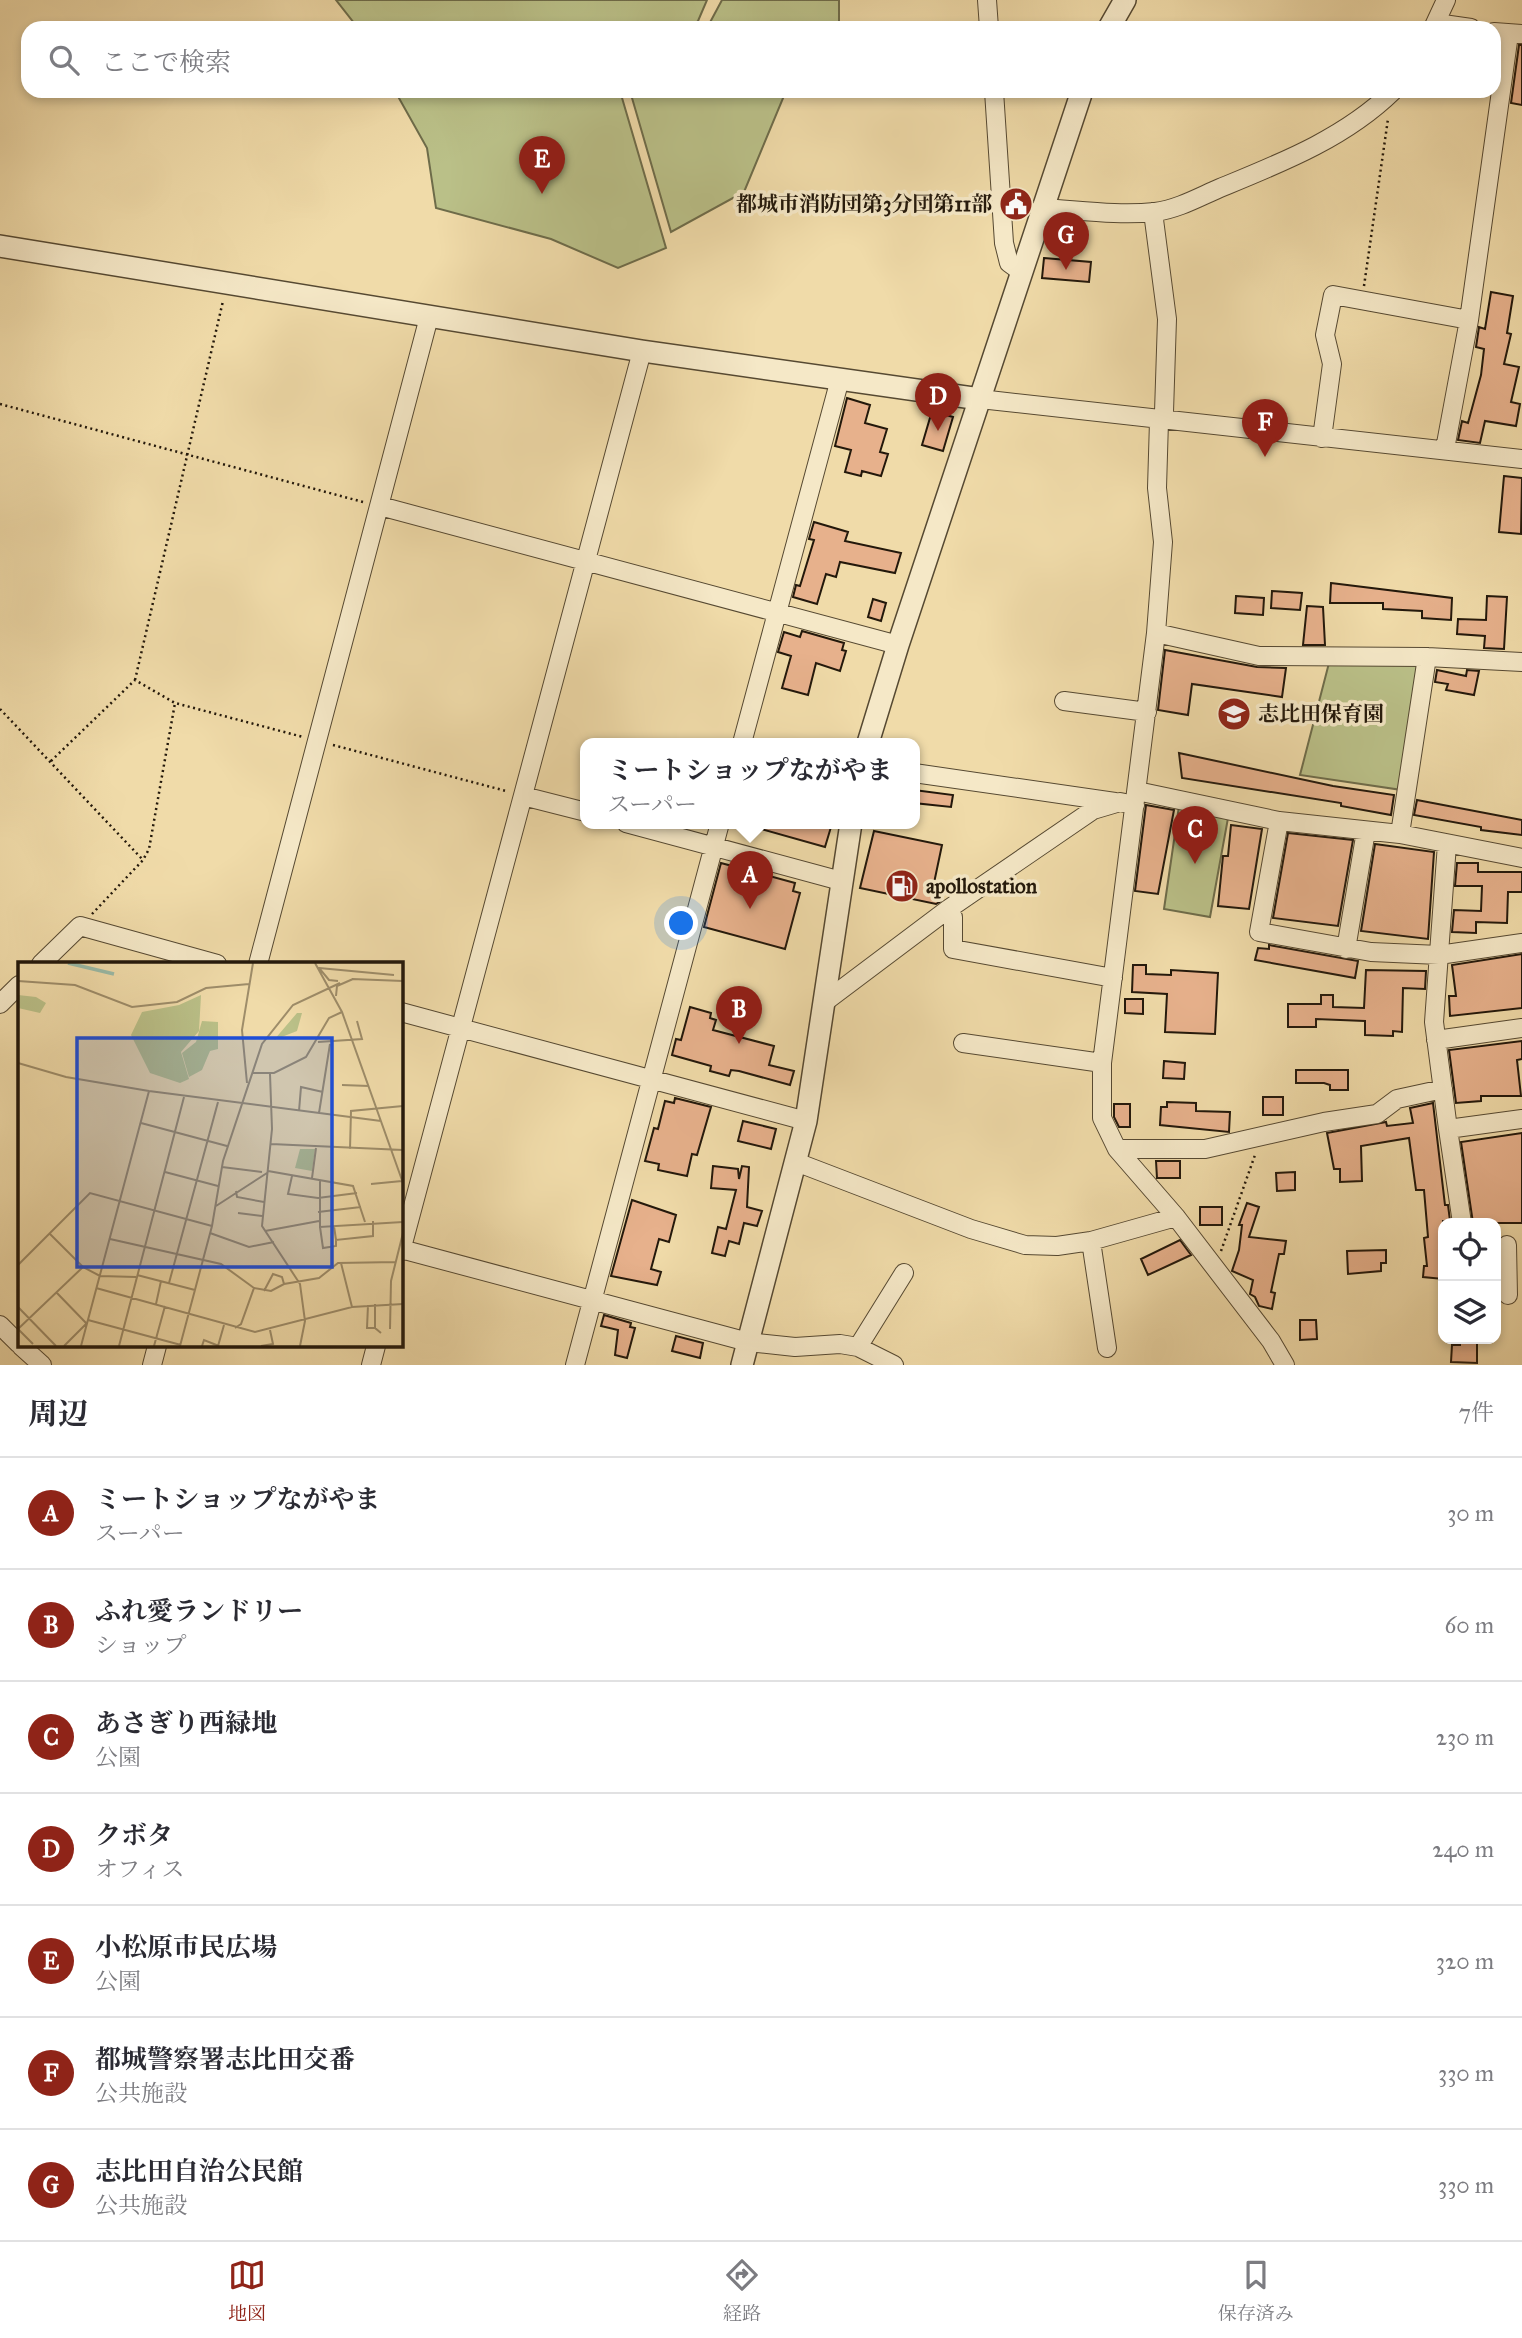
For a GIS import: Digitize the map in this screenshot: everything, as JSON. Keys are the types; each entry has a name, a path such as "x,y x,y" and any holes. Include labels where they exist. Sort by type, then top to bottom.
{"street":[{"path":"987,0 988,21"},
{"path":"1113,21 1125,0"},
{"path":"1437,21 1446,0"},
{"path":"1501,85 1508,33"},
{"path":"994,98 1004,243 1009,263 1020,271"},
{"path":"870,738 1020,271 1080,98"},
{"path":"1041,208 1153,212 1174,208 1273,166 1359,120 1384,98"},
{"path":"1445,450 1469,320 1499,98"},
{"path":"1153,212 1167,319 1164,412 1158,421 1157,488 1163,542 1147,712 1131,800 1102,1063 1102,1118 1118,1149 1176,1217 1271,1341 1285,1365"},
{"path":"0,246 642,351 980,399 1158,421 1522,459"},
{"path":"1322,438 1332,364 1325,335 1333,295 1469,320"},
{"path":"259,962 429,317"},
{"path":"402,1246 642,351"},
{"path":"743,738 840,379"},
{"path":"380,506 898,645"},
{"path":"1156,633 1259,656 1427,657 1522,662"},
{"path":"1400,834 1427,657"},
{"path":"1064,701 1147,712"},
{"path":"920,774 1279,821 1400,834 1522,858"},
{"path":"523,796 580,810"},
{"path":"826,1002 947,910 1093,810 1131,800"},
{"path":"1279,821 1259,932 1346,948 1439,955 1522,943"},
{"path":"648,829 841,881"},
{"path":"575,1365 718,829"},
{"path":"742,1365 806,1121 850,829"},
{"path":"1346,948 1366,831"},
{"path":"1447,844 1436,1040 1461,1218"},
{"path":"947,910 953,916 953,948 1113,978"},
{"path":"43,962 80,926 210,962"},
{"path":"0,1004 18,986"},
{"path":"402,1012 806,1121"},
{"path":"1436,1040 1522,1028"},
{"path":"962,1043 1102,1063"},
{"path":"1118,1149 1205,1149 1324,1122 1377,1114 1397,1099 1443,1089"},
{"path":"1448,1129 1522,1119"},
{"path":"796,1162 971,1228 1025,1245 1057,1246 1091,1241 1176,1217"},
{"path":"1091,1241 1107,1348"},
{"path":"1508,1244 1508,1295"},
{"path":"402,1250 748,1342 796,1347 840,1344 858,1348 894,1365"},
{"path":"858,1348 904,1273"},
{"path":"0,1325 18,1343"},
{"path":"23,1348 38,1364"},
{"path":"152,1365 156,1348"},
{"path":"371,1365 375,1348"}],"path":[{"path":"1362,301 1391,98"},
{"path":"51,761 135,680 226,285"},
{"path":"0,404 380,506"},
{"path":"135,680 174,704 523,796"},
{"path":"80,926 143,860 152,840 174,704"},
{"path":"0,709 143,860"},
{"path":"1214,1270 1260,1138"}],"green space":[{"path":"336,0 707,0 698,21 352,21"},
{"path":"722,0 839,0 839,21 711,21"},
{"path":"399,98 622,98 666,248 618,268 551,239 436,208 427,148"},
{"path":"632,98 783,98 744,192 671,232"},
{"path":"1417,661 1421,667 1402,790 1300,775 1329,663"},
{"path":"1179,806 1228,818 1210,917 1164,909"}],"building":[{"path":"1519,45 1522,45 1522,105 1511,103"},
{"path":"1044,258 1091,262 1089,282 1042,278"},
{"path":"1491,292 1513,296 1507,333 1511,334 1504,364 1519,367 1511,402 1520,404 1516,426 1485,421 1480,443 1458,440 1462,421 1468,423 1481,375 1484,349 1476,347 1479,327 1485,329"},
{"path":"847,398 870,405 865,423 887,429 880,452 888,454 881,476 862,471 861,476 845,472 851,450 835,446"},
{"path":"932,411 953,417 943,451 922,445"},
{"path":"1504,476 1522,478 1521,534 1499,532"},
{"path":"814,522 848,532 845,541 901,553 895,573 840,562 836,577 826,574 817,604 793,597 796,585 800,586 814,540 809,539"},
{"path":"1331,583 1452,598 1451,620 1422,618 1422,611 1383,609 1383,603 1330,603"},
{"path":"1272,591 1302,593 1300,610 1271,608"},
{"path":"1236,596 1264,598 1263,615 1235,613"},
{"path":"1487,596 1507,597 1504,649 1484,648 1485,636 1457,634 1458,619 1486,620"},
{"path":"873,599 886,603 881,621 868,617"},
{"path":"1307,606 1323,607 1325,645 1303,645"},
{"path":"802,631 844,643 842,650 846,651 840,671 816,663 808,695 782,688 791,656 778,652 784,632 800,637"},
{"path":"1165,650 1257,667 1286,668 1282,697 1192,684 1188,715 1158,710"},
{"path":"1437,670 1466,676 1467,670 1479,671 1474,695 1446,690 1448,684 1435,682"},
{"path":"1179,753 1333,786 1394,795 1391,815 1341,806 1341,803 1182,778"},
{"path":"920,791 953,795 951,807 920,804"},
{"path":"1417,800 1522,820 1522,835 1481,830 1481,827 1414,815"},
{"path":"1146,805 1174,810 1158,894 1135,891"},
{"path":"1231,825 1262,829 1249,909 1218,906 1223,856 1228,856"},
{"path":"761,829 830,829 825,847"},
{"path":"874,831 942,845 934,883 944,885 941,901 936,904 860,888"},
{"path":"1288,833 1353,840 1338,926 1273,918"},
{"path":"1375,844 1434,852 1428,939 1361,931"},
{"path":"721,863 795,883 793,891 800,893 785,949 704,927"},
{"path":"1457,863 1478,863 1478,872 1522,872 1522,892 1508,892 1507,923 1476,922 1476,933 1452,932 1454,910 1481,911 1482,886 1455,886"},
{"path":"1269,945 1358,961 1355,978 1255,960 1258,948 1269,949"},
{"path":"1522,954 1522,1008 1450,1016 1449,996 1456,996 1452,965"},
{"path":"1133,965 1146,965 1146,974 1171,975 1171,970 1218,973 1215,1034 1165,1032 1167,994 1132,992"},
{"path":"1366,970 1426,971 1425,989 1403,988 1402,1032 1393,1031 1393,1036 1365,1035 1365,1021 1316,1019 1316,1027 1288,1027 1288,1004 1321,1004 1321,995 1333,995 1333,1007 1364,1008"},
{"path":"1125,999 1143,999 1143,1014 1125,1013"},
{"path":"690,1007 711,1013 710,1018 716,1020 713,1030 774,1046 769,1065 794,1071 790,1085 739,1071 731,1070 729,1076 710,1071 711,1066 672,1055 676,1039 681,1040"},
{"path":"1522,1041 1522,1059 1517,1060 1521,1096 1481,1096 1481,1101 1456,1103 1449,1050"},
{"path":"1164,1061 1185,1063 1184,1079 1163,1078"},
{"path":"1296,1070 1348,1070 1348,1090 1330,1090 1330,1085 1324,1083 1296,1083"},
{"path":"1263,1097 1283,1097 1283,1115 1263,1115"},
{"path":"675,1098 711,1107 697,1155 692,1154 687,1176 658,1170 659,1164 645,1161 654,1128 658,1129 665,1101 674,1103"},
{"path":"1167,1102 1196,1103 1196,1111 1230,1112 1229,1132 1160,1125 1161,1107 1167,1107"},
{"path":"1433,1103 1445,1205 1448,1205 1450,1218 1438,1218 1438,1278 1423,1277 1424,1266 1427,1266 1424,1238 1428,1237 1424,1190 1416,1190 1409,1138 1361,1146 1362,1181 1340,1182 1340,1169 1334,1169 1327,1133 1386,1122 1387,1126 1413,1123 1410,1108"},
{"path":"1114,1104 1130,1104 1130,1127 1119,1127 1114,1117"},
{"path":"743,1121 776,1129 771,1149 738,1141"},
{"path":"1522,1133 1522,1223 1501,1223 1501,1218 1472,1218 1461,1142"},
{"path":"1156,1161 1180,1161 1180,1178 1157,1178"},
{"path":"713,1166 738,1169 739,1179 742,1166 749,1167 747,1207 762,1211 757,1226 744,1223 739,1244 729,1241 725,1256 712,1253 718,1227 726,1229 736,1190 711,1188"},
{"path":"1295,1172 1295,1190 1277,1191 1276,1173"},
{"path":"632,1200 676,1215 669,1242 659,1239 651,1269 661,1272 657,1285 611,1276"},
{"path":"1247,1203 1259,1207 1249,1237 1286,1241 1284,1254 1279,1254 1271,1292 1275,1293 1272,1309 1259,1306 1255,1297 1250,1294 1253,1280 1232,1271 1239,1250 1242,1225 1239,1225"},
{"path":"1200,1207 1222,1207 1222,1225 1200,1225"},
{"path":"1180,1240 1191,1255 1148,1275 1141,1259"},
{"path":"1386,1250 1386,1263 1381,1263 1381,1271 1348,1274 1347,1251"},
{"path":"604,1315 631,1323 630,1327 635,1328 627,1358 615,1355 618,1330 601,1326"},
{"path":"1300,1320 1316,1320 1317,1339 1300,1340"},
{"path":"676,1336 703,1343 700,1358 672,1351"},
{"path":"1477,1344 1477,1363 1451,1362 1452,1345"}],"place":[{"name":"小松原市民広場","path":"542,194"},
{"name":"都城市消防団第3分団第11部","path":"1016,204"},
{"name":"志比田自治公民館","path":"1066,270"},
{"name":"クボタ","path":"938,431"},
{"name":"都城警察署志比田交番","path":"1265,457"},
{"name":"志比田保育園","path":"1234,714"},
{"name":"あさぎり西緑地","path":"1195,864"},
{"name":"apollostation","path":"902,886"},
{"name":"ミートショップながやま","path":"750,909"},
{"name":"ふれ愛ランドリー","path":"739,1044"}]}
